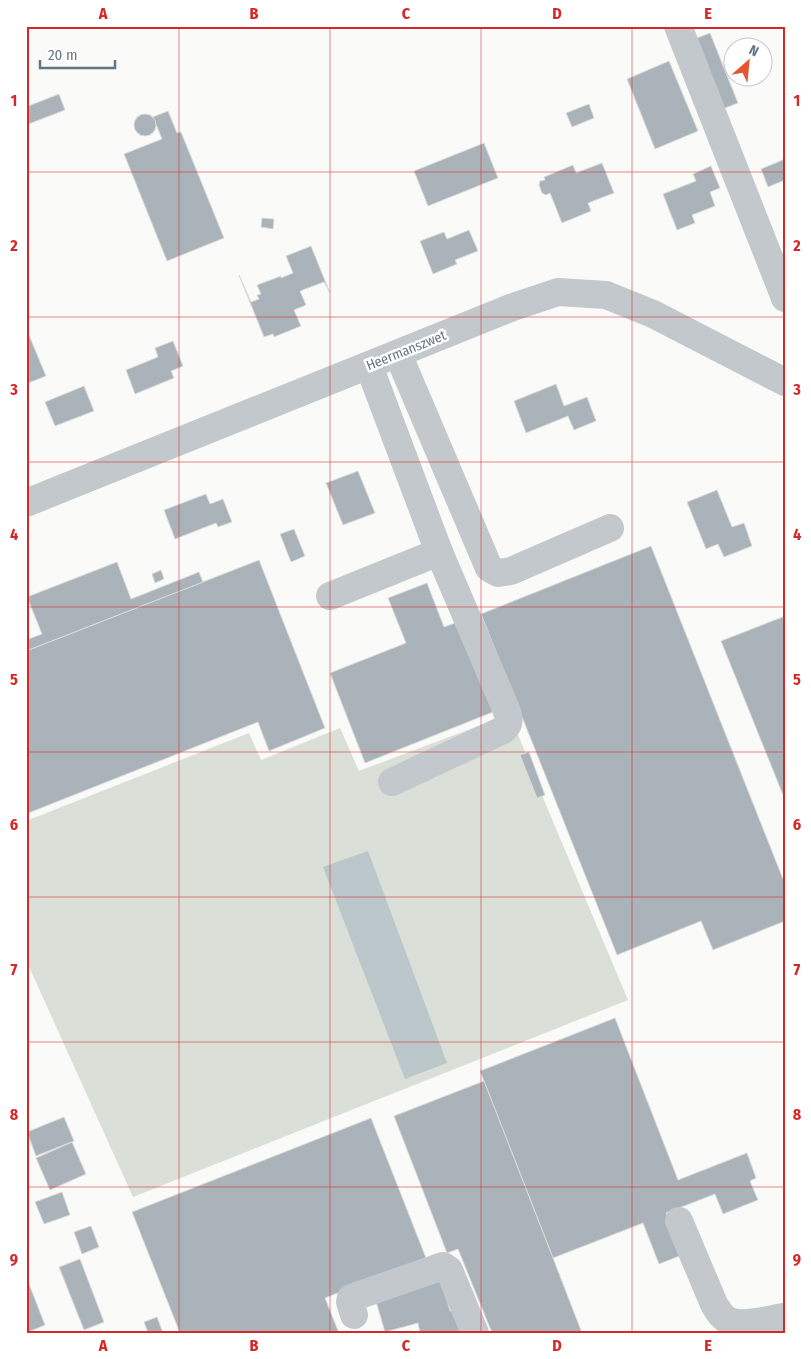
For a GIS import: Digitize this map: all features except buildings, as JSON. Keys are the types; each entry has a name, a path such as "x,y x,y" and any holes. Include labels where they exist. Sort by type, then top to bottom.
{"street":[{"path":"678,26 785,298"},
{"name":"Heermanszwet","path":"26,503 513,307 558,292 606,295 653,314 785,382"},
{"path":"398,354 489,568 498,573 511,571 610,528"},
{"path":"368,366 439,552 509,716 509,722 504,730 392,782"},
{"path":"330,596 439,552"},
{"path":"679,1221 714,1304 722,1316 729,1321 739,1323 785,1318"},
{"path":"354,1315 350,1302 351,1298 443,1266 449,1270 475,1333"}],"shaded area":[{"path":"510,714 628,1000 133,1197 26,960 26,821 249,733 261,760 340,728 359,771"},
{"path":"368,851 447,1063 405,1079 323,867"}]}
